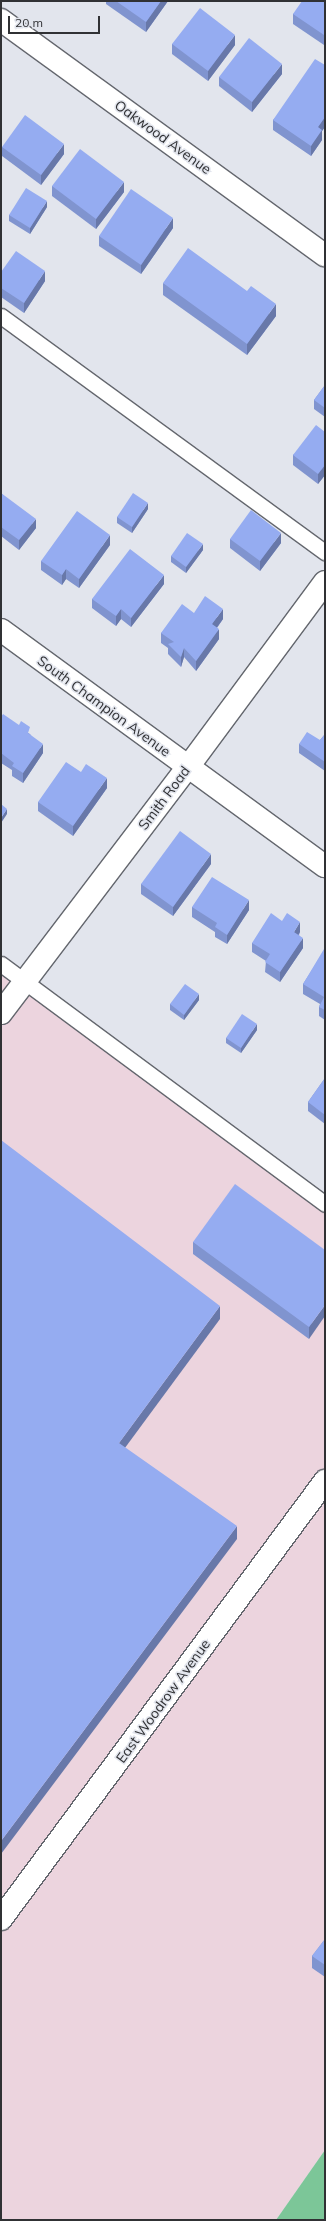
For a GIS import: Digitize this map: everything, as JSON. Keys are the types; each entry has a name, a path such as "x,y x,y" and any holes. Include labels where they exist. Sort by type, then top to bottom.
{"street":[{"name":"Oakwood Avenue","path":"1,20 325,255"},
{"name":"Smith Road","path":"1,1013 188,767 325,582"},
{"name":"South Champion Avenue","path":"1,630 325,866"},
{"name":"East Woodrow Avenue","path":"1,1919 325,1481"}],"lane":[{"path":"1,316 325,552"},
{"path":"1,964 325,1204"}],"shaded area":[{"path":"1,967 325,1203 325,2150 276,2220 1,2220"}],"green space":[{"path":"325,2150 325,2220 276,2220"}],"building":[{"path":"116,1 161,1 146,22"},
{"path":"302,1 325,1 324,35 293,14"},
{"path":"200,8 235,35 208,71 172,44"},
{"path":"249,38 282,64 252,102 219,77"},
{"path":"315,59 325,65 325,117 318,127 322,130 311,146 273,120"},
{"path":"25,115 64,144 41,175 2,147"},
{"path":"80,149 124,182 96,219 52,186"},
{"path":"26,188 47,201 30,228 9,215"},
{"path":"131,189 173,218 141,265 99,236"},
{"path":"188,248 247,291 251,286 276,304 247,344 163,283"},
{"path":"16,251 45,271 24,303 1,288 1,272"},
{"path":"325,385 325,408 314,400"},
{"path":"316,425 325,432 325,465 318,474 293,455"},
{"path":"1,493 36,519 19,540 1,527"},
{"path":"133,493 148,503 132,527 117,517"},
{"path":"251,510 281,533 260,561 230,539"},
{"path":"77,511 110,535 79,579 66,569 62,575 41,561"},
{"path":"187,533 203,544 186,567 171,556"},
{"path":"130,549 164,575 131,618 121,609 116,616 92,599"},
{"path":"205,596 223,609 212,624 219,629 196,661 184,648 181,657 168,644 174,642 161,633 182,604 194,613"},
{"path":"3,714 19,725 21,721 30,727 28,733 43,744 23,773 12,766 14,763 1,753 1,717"},
{"path":"307,732 320,740 325,734 325,762 299,744"},
{"path":"66,762 81,772 86,764 107,778 73,826 38,802"},
{"path":"1,804 7,809 1,818"},
{"path":"180,831 211,854 173,907 141,884"},
{"path":"212,877 249,900 227,935 215,927 217,923 192,907"},
{"path":"271,913 282,921 287,913 300,922 294,932 303,938 280,972 265,962 270,954 252,943"},
{"path":"324,949 325,1010 319,1007 324,997 303,984"},
{"path":"185,984 199,994 184,1015 170,1004"},
{"path":"242,1014 257,1024 241,1048 226,1038"},
{"path":"325,1078 325,1115 308,1102"},
{"path":"1,1140 220,1306 119,1443 237,1526 1,1841"},
{"path":"235,1184 325,1250 325,1305 309,1327 193,1242"},
{"path":"325,1939 325,1965 312,1956"}]}
